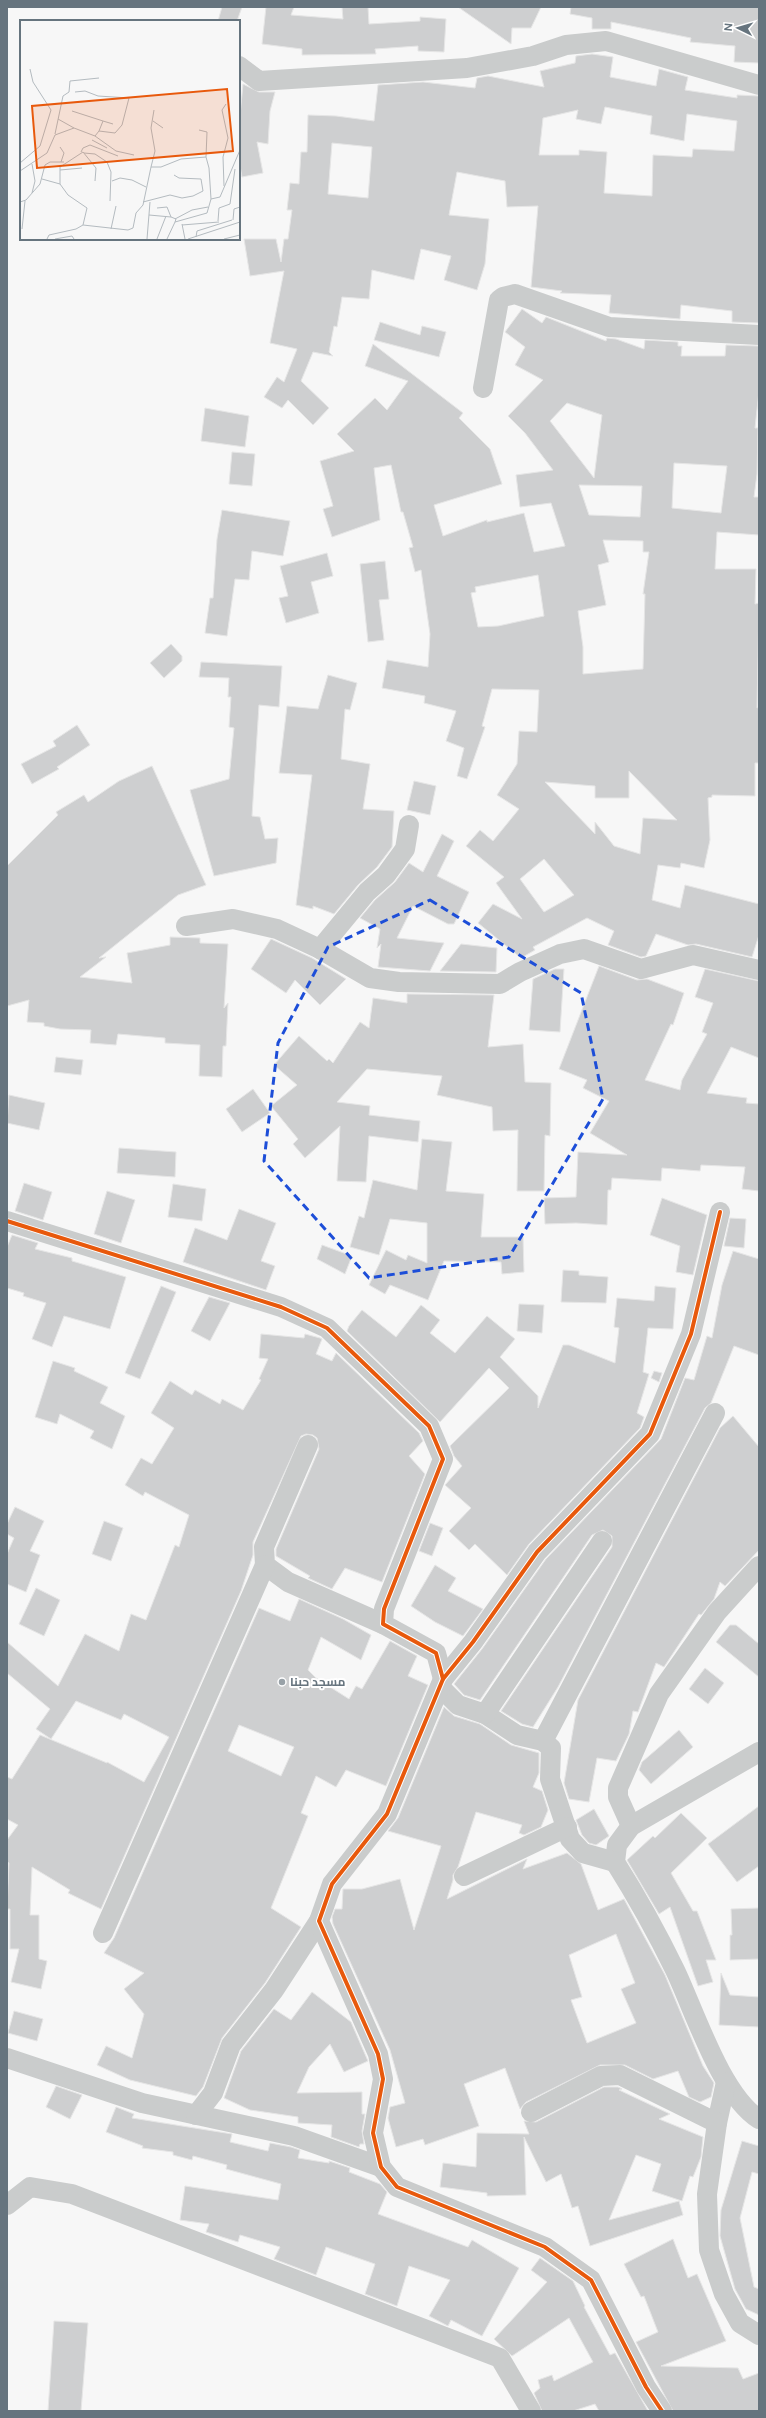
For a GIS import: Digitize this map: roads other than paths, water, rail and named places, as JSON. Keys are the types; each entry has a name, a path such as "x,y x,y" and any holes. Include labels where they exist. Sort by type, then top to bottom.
{"street":[{"path":"240,67 259,81 467,68 533,56 566,46 606,41 759,85"},
{"path":"483,388 499,300 509,295 515,294 609,327 759,335"},
{"path":"320,949 367,892 386,875 405,849 409,825"},
{"path":"186,926 233,919 277,929 320,949 370,978 399,982 500,984 520,972 560,954 584,950 641,969 693,955 759,970"},
{"path":"196,2115 214,2093 231,2045 274,1990 319,1921 332,1884 387,1814 442,1683 537,1552 650,1434 691,1334 720,1212"},
{"path":"7,1221 281,1307 328,1328 429,1426 444,1459 384,1609 383,1624"},
{"path":"543,1741 715,1413"},
{"path":"103,1933 265,1565 264,1547 308,1445"},
{"path":"485,1714 602,1541"},
{"path":"265,1565 288,1582 383,1624 436,1653 442,1683 458,1705 485,1714 517,1735 543,1741 551,1748 550,1779 570,1839 583,1853 615,1862"},
{"path":"631,1826 618,1797 618,1788 659,1694 717,1612 759,1566"},
{"path":"759,1752 631,1826 617,1845 615,1862 646,1911 726,2082 748,2112 759,2119"},
{"path":"464,1876 566,1827"},
{"path":"319,1921 378,2054 383,2079 373,2133 381,2167 397,2187 545,2247 591,2280 646,2387 662,2411"},
{"path":"7,2058 142,2103 294,2136 381,2167"},
{"path":"531,2112 601,2076 620,2075 717,2123"},
{"path":"726,2082 717,2123 706,2194 709,2250 724,2294 740,2323 759,2335"},
{"path":"7,2205 30,2187 72,2194 493,2355 500,2358 531,2411"}],"place":[{"name":"مسجد حبنا","path":"282,1682"}]}
